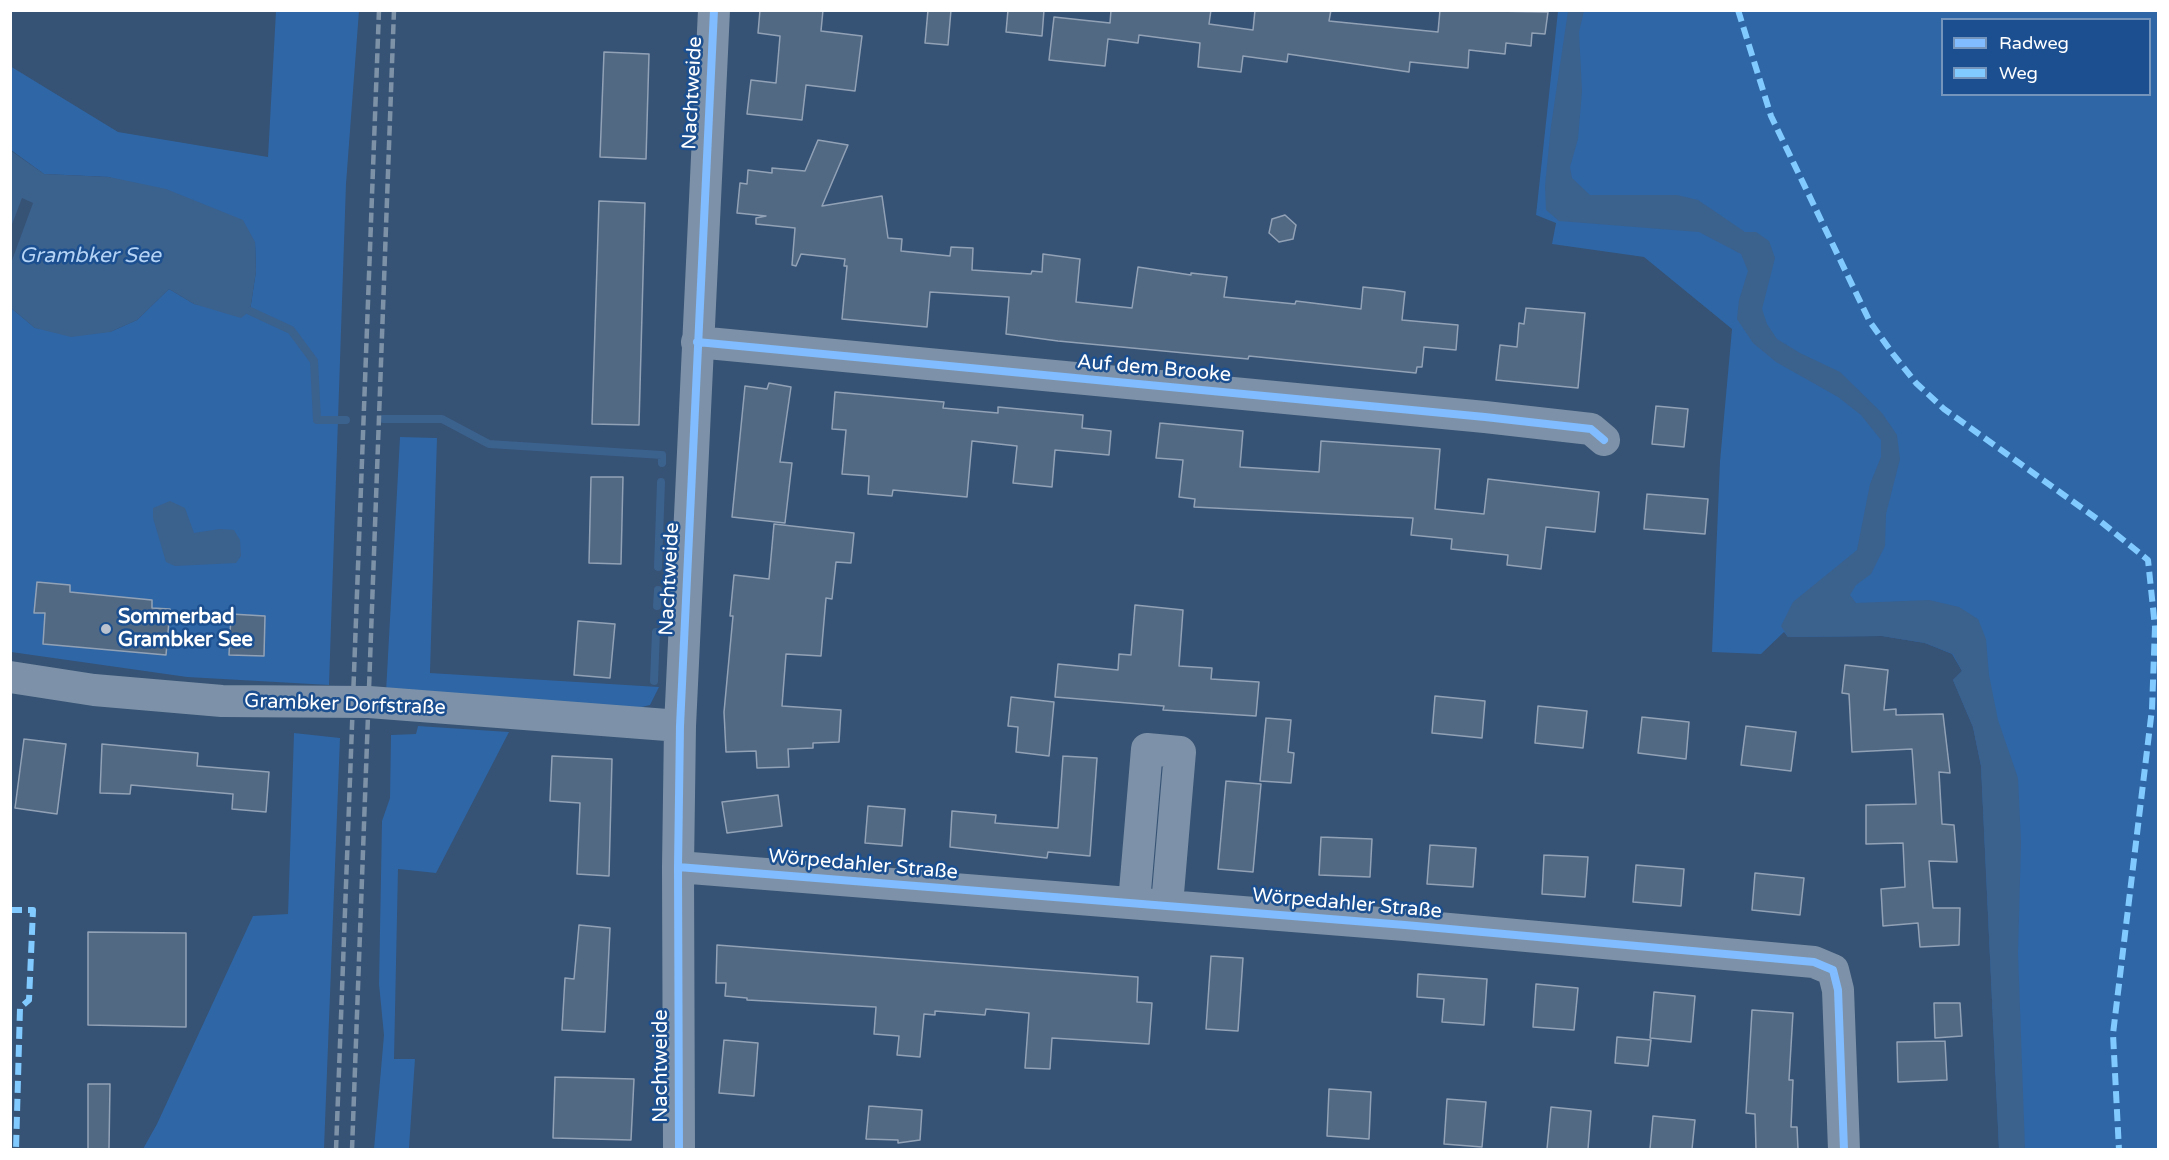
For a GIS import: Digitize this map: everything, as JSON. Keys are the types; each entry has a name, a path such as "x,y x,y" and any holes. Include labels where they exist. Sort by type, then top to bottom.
{"street":[{"name":"Nachtweide","path":"679,1149 680,726 714,10"},
{"name":"Auf dem Brooke","path":"697,342 1485,417 1591,429 1604,440"},
{"name":"Grambker Dorfstraße","path":"10,677 94,690 222,701 369,702 680,726"},
{"path":"1134,903 1147,749 1180,752 1167,905"},
{"name":"Wörpedahler Straße","path":"678,867 1167,905 1814,962 1833,970 1838,990 1844,1149"}],"shaded area":[{"path":"276,11 359,11 346,184 329,685 187,677 11,652 11,308 35,328 110,332 137,320 169,289 194,304 250,311 256,271 255,242 109,177 44,174 11,150 10,66 118,132 268,157"},
{"path":"1558,11 2158,11 2158,1149 1999,1149 1981,766 1973,727 1953,680 1962,671 1952,654 1925,643 1882,636 1788,637 1784,632 1761,654 1712,652 1720,461 1732,329 1644,257 1552,244 1556,223 1536,215"},
{"path":"400,437 437,438 430,673 659,687 650,705 626,711 386,692"},
{"path":"418,726 509,732 436,873 398,869 394,1059 415,1059 409,1148 374,1149 384,1035 379,984 382,821 390,798 391,735 416,734"},
{"path":"294,733 340,738 324,1149 143,1149 157,1124 253,916 288,914"}],"water":[{"path":"1568,11 1584,11 1579,32 1582,91 1578,139 1570,167 1572,178 1590,195 1677,195 1698,200 1745,232 1756,232 1769,241 1775,258 1762,309 1767,324 1777,339 1840,372 1882,413 1897,435 1900,459 1886,514 1885,546 1871,574 1856,585 1850,595 1856,603 1929,600 1959,607 1978,619 1986,639 1989,675 1998,720 2018,778 2021,842 2018,953 2025,1149 1999,1149 1981,766 1973,727 1953,680 1962,671 1953,654 1925,643 1882,636 1788,637 1781,626 1793,602 1857,550 1870,484 1881,457 1881,440 1861,415 1838,397 1776,362 1753,343 1737,319 1739,300 1748,271 1741,254 1699,232 1559,221 1546,210 1545,186 1551,126"},
{"name":"Grambker See","path":"10,150 44,174 109,177 166,189 243,220 255,242 256,271 250,311 241,318 194,304 169,289 137,320 110,332 71,337 35,328 11,308"},
{"path":"170,501 185,508 194,533 220,529 234,530 240,540 241,556 236,563 175,566 166,562 153,518 153,508"}],"pier":[{"path":"22,198 33,203 11,263 11,227"}],"building":[{"path":"760,10 823,10 821,31 862,36 855,91 806,85 802,120 747,114 751,80 776,83 780,36 758,33"},
{"path":"928,10 951,10 948,45 925,43"},
{"path":"1008,10 1044,10 1042,36 1006,32"},
{"path":"1111,10 1211,10 1209,24 1253,30 1255,10 1331,10 1329,21 1438,32 1440,10 1548,12 1545,34 1532,33 1531,46 1506,43 1505,54 1469,50 1468,68 1410,62 1409,72 1288,54 1287,62 1243,56 1241,72 1198,67 1200,43 1139,35 1138,43 1108,39 1105,66 1049,60 1054,17 1110,23"},
{"path":"604,52 649,54 646,159 600,157"},
{"path":"818,140 848,145 822,206 882,196 888,238 902,239 901,251 950,256 951,247 973,248 972,270 1031,274 1032,271 1042,272 1043,254 1080,259 1076,302 1132,308 1138,267 1191,275 1191,273 1227,277 1224,297 1295,304 1296,301 1361,309 1363,287 1405,292 1402,320 1458,325 1456,350 1424,347 1422,367 1417,367 1416,373 1249,356 1248,359 1058,341 1006,334 1009,297 930,292 927,327 842,319 847,266 844,266 845,259 801,254 796,266 792,265 795,228 756,224 756,218 766,216 737,213 740,183 747,184 748,170 772,173 772,168 805,171"},
{"path":"599,201 645,203 639,425 592,424"},
{"path":"1285,215 1296,225 1293,239 1279,242 1269,233 1272,219"},
{"path":"1526,308 1585,313 1578,388 1496,380 1500,345 1517,347 1519,323 1524,324"},
{"path":"769,383 791,387 780,462 792,463 785,523 732,517 745,386 767,389"},
{"path":"835,392 944,402 943,408 998,413 998,407 1083,415 1082,428 1111,431 1109,455 1055,450 1052,487 1013,483 1017,446 972,441 967,497 893,490 892,496 868,494 869,476 842,474 846,430 832,429"},
{"path":"1656,406 1688,409 1684,447 1652,444"},
{"path":"1160,423 1243,431 1240,467 1319,472 1321,441 1440,449 1435,509 1484,514 1488,479 1599,492 1595,532 1546,527 1541,569 1507,565 1508,555 1451,549 1452,539 1411,535 1413,518 1194,507 1195,499 1179,497 1183,460 1156,458"},
{"path":"591,477 623,477 621,564 589,563"},
{"path":"1647,494 1708,499 1705,534 1644,529"},
{"path":"774,524 854,533 851,563 836,562 832,599 826,598 821,656 786,654 782,706 841,710 839,742 813,743 813,748 788,749 789,767 757,768 756,751 726,752 724,712 733,616 730,616 734,575 769,579"},
{"name":"Sommerbad Grambker See","path":"37,582 70,585 70,592 152,600 152,608 170,609 166,655 43,644 45,613 34,613"},
{"path":"1135,605 1183,610 1179,666 1212,668 1211,679 1259,682 1256,716 1163,710 1164,706 1055,697 1058,664 1118,670 1119,654 1131,655"},
{"path":"231,614 265,616 264,656 229,655"},
{"path":"578,621 615,624 610,678 574,675"},
{"path":"1845,665 1888,670 1884,710 1896,709 1896,715 1943,714 1950,773 1939,772 1942,824 1954,825 1957,862 1929,861 1933,908 1960,908 1959,945 1920,947 1918,923 1883,926 1881,889 1905,887 1903,843 1866,844 1866,805 1916,804 1912,749 1852,752 1849,694 1842,693"},
{"path":"1435,696 1485,701 1482,738 1432,733"},
{"path":"1011,697 1054,702 1049,756 1016,752 1018,727 1008,726"},
{"path":"1538,706 1587,711 1583,748 1535,743"},
{"path":"1642,717 1689,722 1686,759 1638,753"},
{"path":"1266,718 1291,720 1288,752 1294,753 1291,783 1260,781"},
{"path":"1746,726 1796,732 1791,771 1741,765"},
{"path":"24,739 66,744 57,814 15,808"},
{"path":"102,744 198,753 197,766 269,772 266,812 232,809 233,794 131,785 130,794 100,793"},
{"path":"552,756 612,759 609,876 577,874 580,803 550,801"},
{"path":"1063,756 1097,758 1090,856 1048,852 1047,858 950,847 952,811 996,815 995,823 1058,828"},
{"path":"1226,781 1261,784 1253,872 1218,869"},
{"path":"778,795 782,826 727,833 722,802"},
{"path":"868,806 905,809 902,846 865,843"},
{"path":"1321,837 1372,839 1370,877 1319,875"},
{"path":"1430,845 1476,848 1473,887 1427,884"},
{"path":"1544,855 1588,857 1585,897 1542,894"},
{"path":"1636,865 1684,869 1681,906 1633,902"},
{"path":"1755,873 1804,878 1800,915 1752,910"},
{"path":"579,925 610,928 605,1032 562,1030 565,978 574,979"},
{"path":"88,932 186,933 186,1027 88,1025"},
{"path":"717,945 1138,977 1137,1002 1152,1003 1149,1044 1052,1038 1050,1069 1025,1068 1029,1013 986,1009 985,1015 935,1011 935,1015 924,1014 920,1057 897,1055 899,1036 874,1034 876,1007 747,1000 747,998 725,996 726,983 716,983"},
{"path":"1211,956 1243,958 1238,1031 1206,1029"},
{"path":"1418,974 1487,979 1484,1025 1442,1022 1444,999 1417,997"},
{"path":"1536,984 1578,988 1574,1030 1533,1027"},
{"path":"1654,992 1695,996 1691,1042 1650,1038"},
{"path":"1934,1003 1960,1003 1962,1036 1935,1038"},
{"path":"1752,1010 1793,1013 1789,1080 1793,1080 1791,1127 1797,1127 1798,1149 1756,1149 1755,1114 1746,1113"},
{"path":"1617,1037 1651,1040 1648,1066 1615,1063"},
{"path":"724,1040 758,1043 754,1096 719,1093"},
{"path":"1945,1041 1947,1080 1898,1082 1897,1042"},
{"path":"555,1077 634,1079 631,1140 553,1138"},
{"path":"88,1084 110,1084 109,1149 88,1149"},
{"path":"1329,1089 1371,1092 1369,1139 1327,1136"},
{"path":"1447,1099 1486,1102 1482,1147 1444,1144"},
{"path":"869,1106 922,1110 920,1140 898,1143 898,1140 866,1139"},
{"path":"1551,1107 1591,1111 1588,1149 1547,1149"},
{"path":"1653,1116 1695,1120 1692,1149 1650,1149"}],"waterway":[{"path":"250,311 291,330 314,361 317,420 346,420"},
{"path":"383,419 442,419 489,444 662,455 662,463"},
{"path":"658,567 661,482"},
{"path":"657,606 658,590"},
{"path":"654,681 656,632"}],"railway":[{"path":"336,1150 379,10"},
{"path":"352,1150 394,10"}],"marked path":[{"path":"1738,10 1771,116 1870,322 1893,354 1916,383 1944,409 2100,521 2148,560 2155,627 2152,709 2113,1034 2119,1150"},
{"path":"10,910 33,910 29,1000 20,1008 16,1150"}],"cycle path":[{"path":"679,1150 680,726 714,10"},
{"path":"697,342 1485,417 1591,429 1604,440"},
{"path":"678,867 1405,925 1814,962 1833,970 1838,990 1844,1150"}],"place":[{"name":"Sommerbad Grambker See","path":"106,629"}]}
